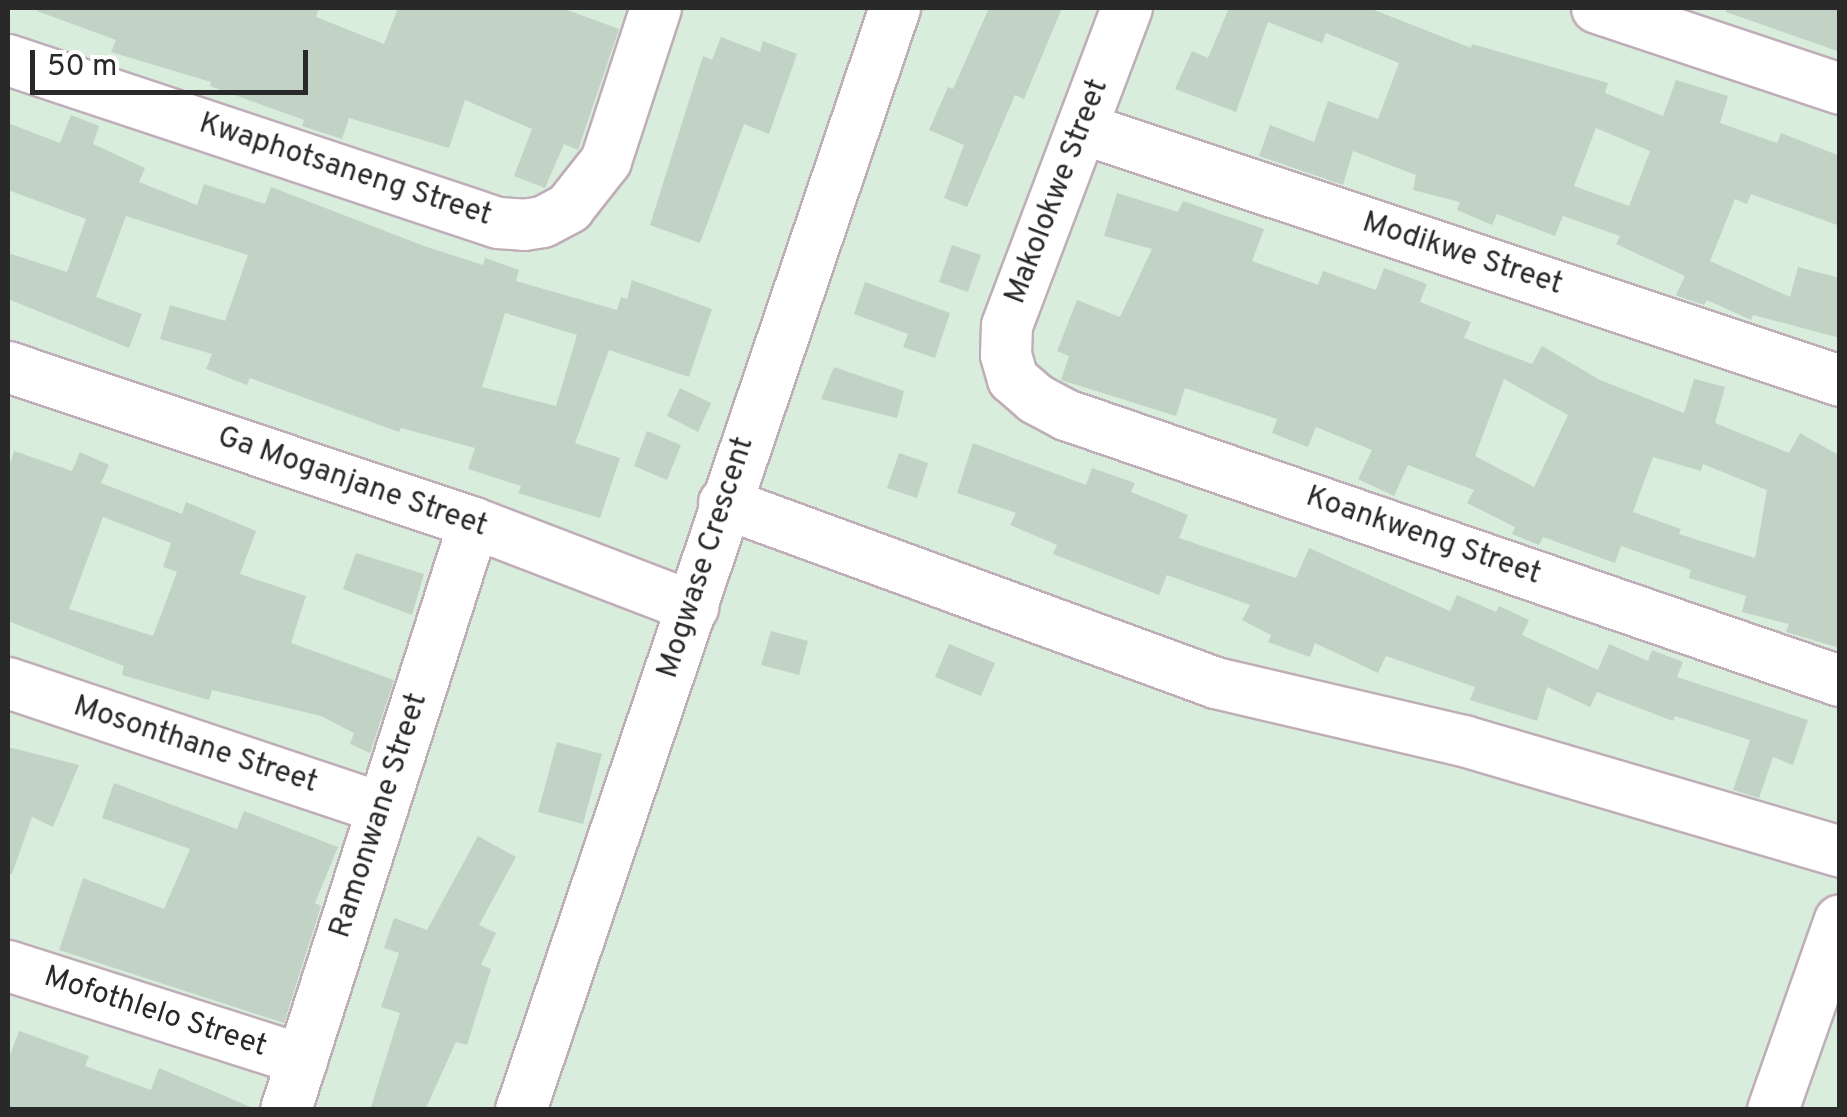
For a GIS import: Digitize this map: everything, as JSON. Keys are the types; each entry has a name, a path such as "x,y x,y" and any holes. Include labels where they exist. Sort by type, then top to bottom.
{"street":[{"name":"Kwaphotsaneng Street","path":"8,60 498,223 544,222 569,208 606,161 656,8"},
{"name":"Mogwase Crescent","path":"522,1110 693,607 724,503 895,8"},
{"name":"Makolokwe Street","path":"1013,379 1006,356 1008,326 1127,8"},
{"path":"1597,8 1840,89"},
{"name":"Modikwe Street","path":"1084,129 1840,381"},
{"name":"Ga Moganjane Street","path":"8,367 474,523 693,607"},
{"name":"Koankweng Street","path":"1013,379 1066,414 1840,680"},
{"path":"724,503 1216,682 1464,741 1840,852"},
{"name":"Ramonwane Street","path":"286,1110 474,523"},
{"name":"Mosonthane Street","path":"8,684 382,808"},
{"path":"1773,1110 1840,920"},
{"name":"Mofothlelo Street","path":"8,966 302,1060"}],"building":[{"path":"37,8 319,8 316,17 384,44 398,8 562,8 619,29 578,150 564,144 545,188 514,176 532,129 465,100 449,148 349,118 342,139 302,126 304,120 210,86 211,82 111,52 116,40"},
{"path":"989,8 1062,8 1024,99 1015,95 967,207 944,198 964,145 929,130 948,87 953,89"},
{"path":"1229,8 1369,8 1471,48 1472,44 1608,83 1605,93 1663,116 1676,80 1728,96 1720,123 1777,143 1781,133 1840,156 1840,226 1751,194 1747,204 1735,199 1710,261 1790,297 1798,267 1840,278 1840,338 1753,315 1751,320 1707,300 1704,305 1680,297 1676,295 1685,276 1616,244 1620,236 1563,216 1555,236 1497,214 1492,225 1457,210 1460,202 1413,190 1416,175 1353,151 1343,185 1259,156 1270,125 1314,142 1328,101 1378,119 1399,63 1326,33 1322,43 1268,22 1236,112 1175,89 1192,51 1208,58","holes":["1596,128 1650,151 1629,206 1574,186"]},
{"path":"1727,8 1840,8 1840,52 1726,12"},
{"path":"721,37 760,52 763,41 797,54 769,134 744,124 700,243 650,225 703,56 712,60"},
{"path":"71,115 99,126 93,144 145,168 139,182 197,205 204,184 265,204 271,187 424,246 483,265 485,258 519,270 516,281 617,310 621,297 627,299 632,280 712,309 689,377 609,350 575,443 620,458 600,518 518,493 521,486 468,469 475,448 401,428 399,432 250,378 247,385 206,369 212,354 160,339 170,305 225,321 248,255 126,216 96,297 142,314 129,348 8,299 8,253 67,272 86,219 8,190 8,123 60,143","holes":["505,313 577,335 556,406 482,387"]},
{"path":"1117,193 1178,212 1183,201 1264,229 1252,261 1318,285 1323,271 1376,290 1384,268 1427,284 1420,302 1471,322 1464,338 1532,364 1542,346 1600,380 1684,413 1694,379 1725,387 1715,423 1789,453 1800,433 1840,456 1840,648 1786,632 1789,624 1742,612 1746,596 1689,578 1691,570 1621,546 1615,563 1543,537 1539,545 1512,534 1515,527 1467,503 1474,490 1408,465 1394,496 1358,479 1372,450 1316,427 1308,447 1272,433 1277,419 1185,388 1176,416 1061,380 1069,356 1057,351 1077,300 1120,317 1152,249 1104,236","holes":["1504,379 1568,415 1534,487 1475,456","1653,457 1701,471 1703,464 1767,490 1755,558 1679,534 1681,529 1633,512"]},
{"path":"952,245 981,255 968,292 939,282"},
{"path":"865,282 950,313 935,358 903,347 908,334 854,314"},
{"path":"834,367 904,391 897,418 821,399"},
{"path":"680,388 711,403 698,432 667,416"},
{"path":"647,431 681,445 667,480 634,466"},
{"path":"973,443 1086,485 1092,468 1135,483 1131,492 1188,515 1179,538 1296,578 1309,548 1450,611 1457,595 1496,612 1499,606 1529,620 1522,635 1598,670 1609,644 1648,661 1652,650 1683,662 1677,677 1808,720 1793,765 1773,757 1759,798 1733,790 1750,740 1675,716 1673,721 1597,692 1590,707 1547,687 1537,721 1470,700 1475,687 1386,656 1378,673 1315,643 1310,657 1268,642 1271,635 1242,620 1250,605 1167,575 1159,595 1053,554 1057,545 1010,525 1016,513 957,493"},
{"path":"14,451 72,471 80,452 109,465 101,483 182,514 186,502 256,531 240,574 306,596 291,643 394,680 370,753 350,744 354,733 321,716 212,690 209,700 122,675 124,666 8,621 8,471","holes":["103,517 171,543 163,567 177,572 153,636 69,609"]},
{"path":"899,453 928,463 917,498 887,488"},
{"path":"356,553 424,574 412,615 343,589"},
{"path":"771,631 808,641 799,675 761,665"},
{"path":"949,644 995,663 981,696 935,677"},
{"path":"557,742 602,754 583,824 538,812"},
{"path":"8,747 79,765 53,827 32,817 12,874 8,874"},
{"path":"114,783 237,829 244,811 338,847 315,903 321,906 284,1023 59,950 83,878 164,909 190,849 102,818"},
{"path":"478,836 516,857 479,925 496,933 481,965 491,969 467,1045 456,1042 425,1110 370,1110 400,1013 381,1007 399,953 384,948 394,918 427,930"},
{"path":"19,1031 89,1056 85,1066 151,1090 159,1068 258,1110 8,1110 8,1061"}]}
